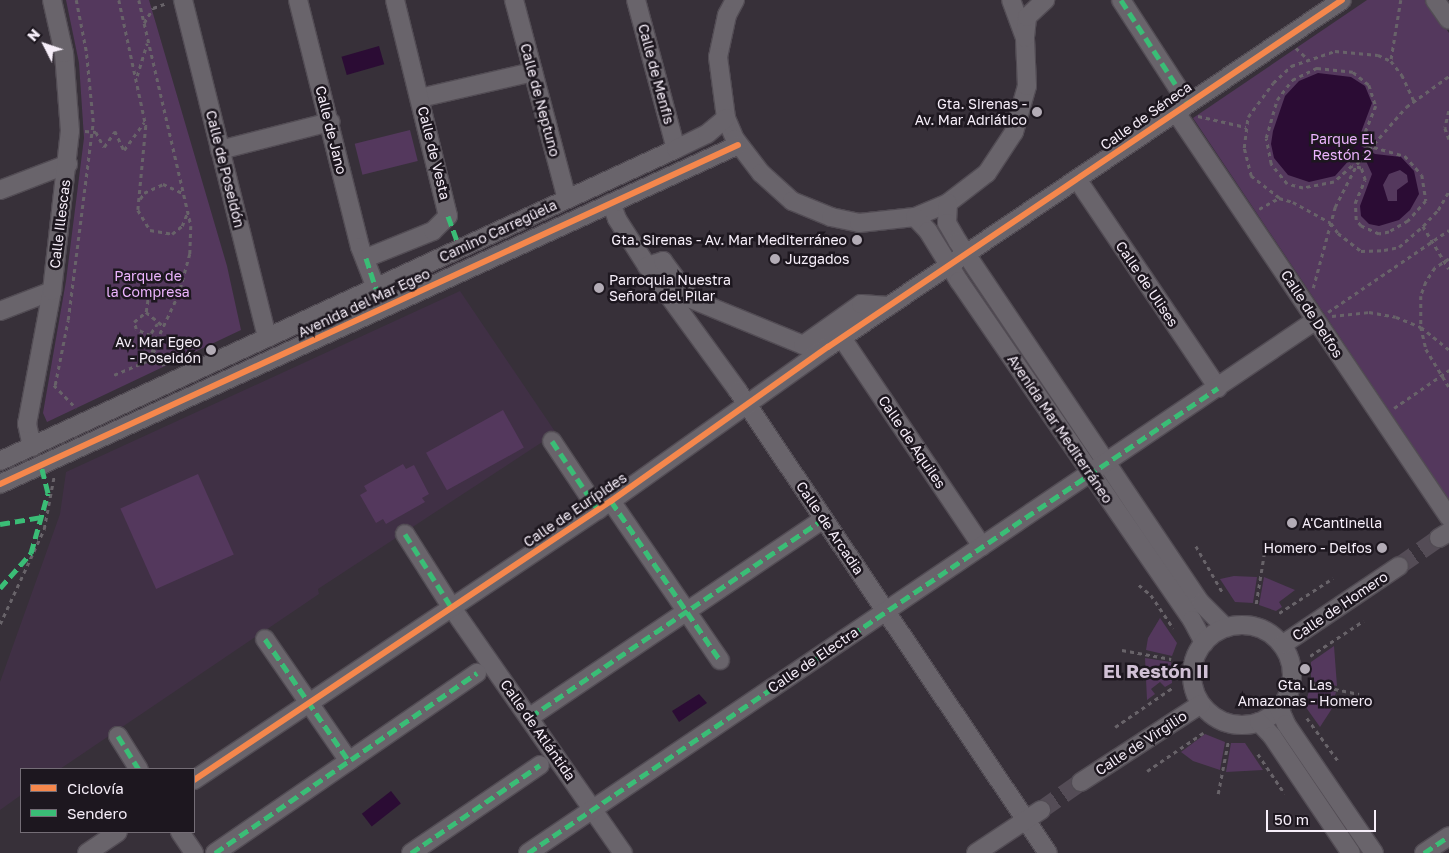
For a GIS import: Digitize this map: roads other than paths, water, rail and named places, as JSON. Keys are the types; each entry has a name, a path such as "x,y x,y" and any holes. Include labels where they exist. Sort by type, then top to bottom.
{"street":[{"name":"Calle Illescas","path":"32,446 27,424 52,291 68,164 70,131 64,54 52,0"},
{"name":"Calle de Poseidón","path":"183,0 267,338"},
{"name":"Calle de Jano","path":"298,0 360,247 366,258 376,288"},
{"name":"Calle de Vesta","path":"366,258 433,231 448,216 395,0"},
{"name":"Calle de Neptuno","path":"514,0 567,199"},
{"name":"Calle de Menfis","path":"636,0 676,149"},
{"path":"735,0 727,15 718,56 726,118 738,145 792,201 831,217 859,223 915,217 948,203 987,173 1014,132 1027,86 1025,38 1028,18 1045,0"},
{"path":"1011,0 1025,38"},
{"name":"Calle de Delfos","path":"1121,0 1247,217 1449,517"},
{"name":"Calle de Séneca","path":"966,254 1181,106 1342,0"},
{"path":"1435,0 1449,20"},
{"path":"420,98 533,72"},
{"name":"Camino Carregüela","path":"267,338 676,149 707,134 726,118"},
{"path":"220,150 330,122"},
{"name":"Avenida del Mar Egeo","path":"0,484 738,145"},
{"path":"0,190 68,164"},
{"name":"Calle de Ulises","path":"1076,180 1218,388"},
{"name":"Calle de Arcadia","path":"611,203 617,219 647,266 824,519 1048,853"},
{"name":"Avenida Mar Mediterráneo","path":"948,203 946,223 1192,620 1204,643"},
{"path":"448,216 460,249"},
{"name":"Avenida Mar Mediterráneo","path":"915,217 928,231 949,266 1098,468 1201,603 1226,628"},
{"name":"Calle de Eurípides","path":"195,779 604,505 842,338 966,254"},
{"path":"647,266 663,261 683,286 813,338 861,304 889,306"},
{"path":"0,311 52,291"},
{"name":"Calle de Electra","path":"528,853 1218,388 1312,313"},
{"path":"0,461 267,338"},
{"name":"Calle de Aquiles","path":"842,338 982,546"},
{"path":"552,441 686,611 720,660"},
{"path":"530,717 824,519"},
{"name":"Calle de Atlántida","path":"405,534 452,608 530,717 623,853"},
{"name":"Calle de Homero","path":"1282,645 1399,566"},
{"path":"1257,627 1282,645 1292,670 1287,697 1280,708 1259,722 1238,725 1224,721 1201,704 1192,684 1193,670 1204,643 1226,628 1257,627"},
{"path":"265,638 349,761"},
{"path":"215,853 477,673"},
{"name":"Calle de Virgilio","path":"1081,782 1201,704"},
{"path":"1280,708 1286,724 1374,853"},
{"path":"1259,722 1272,736 1351,853"},
{"path":"118,736 138,768"},
{"path":"412,853 540,765"},
{"path":"976,853 1041,810"},
{"path":"87,853 117,833"},
{"path":"181,833 194,853"},
{"path":"1424,853 1449,836"}],"tunnel":[{"path":"1399,566 1439,538"},
{"path":"1041,810 1081,782"}],"place":[{"name":"Gta. Sirenas - Av. Mar Adriático","path":"1037,112"},
{"name":"Gta. Sirenas - Av. Mar Mediterráneo","path":"857,240"},
{"name":"Juzgados","path":"775,259"},
{"name":"Parroquia Nuestra Señora del Pilar","path":"599,288"},
{"name":"Av. Mar Egeo - Poseidón","path":"211,350"},
{"name":"A'Cantinella","path":"1292,523"},
{"name":"Homero - Delfos","path":"1382,548"},
{"name":"Gta. Las Amazonas - Homero","path":"1305,669"}],"district":[{"name":"El Restón II","path":"1156,671"}],"park label":[{"name":"Parque El Restón 2","path":"1342,148"},
{"name":"Parque de la Compresa","path":"148,284"}]}
